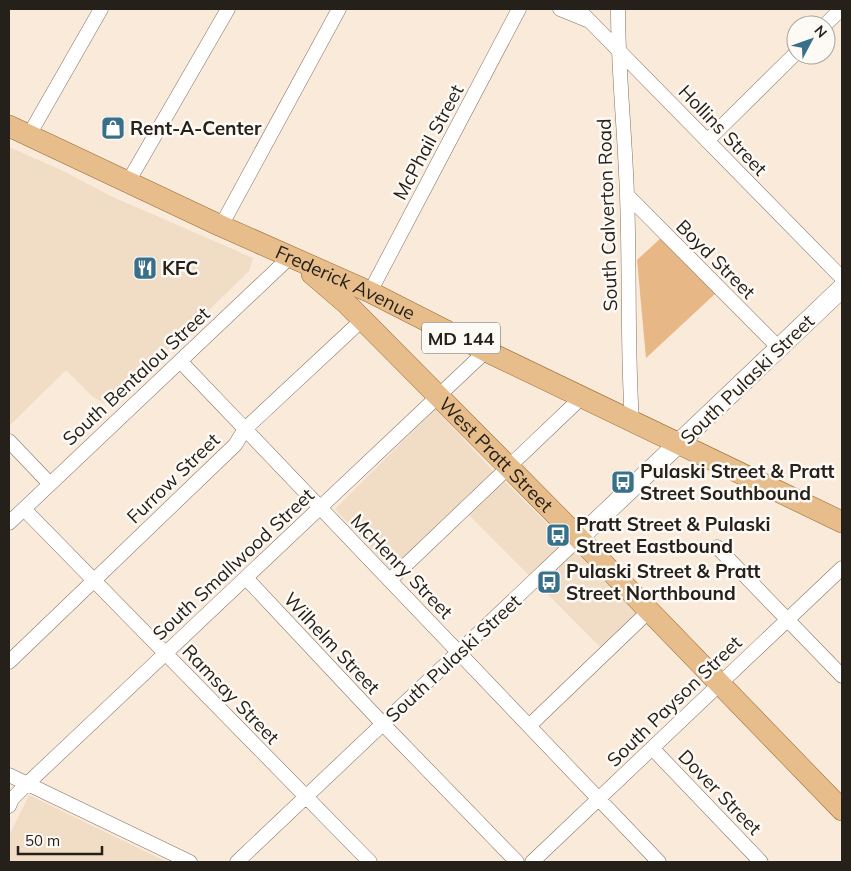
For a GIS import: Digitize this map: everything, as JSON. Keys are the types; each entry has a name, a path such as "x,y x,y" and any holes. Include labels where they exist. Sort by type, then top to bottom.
{"main road":[{"name":"Frederick Avenue","path":"9,126 221,226 370,292 486,351 842,522"},
{"name":"West Pratt Street","path":"290,257 333,291 362,320 579,538 842,810"}],"street":[{"path":"29,135 101,9"},
{"path":"128,182 228,9"},
{"path":"221,226 339,9"},
{"name":"McPhail Street","path":"370,292 519,9"},
{"path":"560,9 590,21"},
{"name":"Hollins Street","path":"578,9 842,278"},
{"name":"South Calverton Road","path":"618,9 618,50 627,195 629,379 632,421"},
{"path":"707,140 786,63"},
{"name":"Boyd Street","path":"627,195 779,348"},
{"name":"South Bentalou Street","path":"9,523 290,257"},
{"name":"South Pulaski Street","path":"237,862 842,288"},
{"name":"Furrow Street","path":"9,662 234,445 245,430 362,320"},
{"name":"South Smallwood Street","path":"9,806 12,799 27,784 486,351"},
{"name":"McHenry Street","path":"180,361 659,862"},
{"path":"390,580 582,397"},
{"path":"9,441 50,484"},
{"name":"Ramsay Street","path":"24,509 370,862"},
{"path":"717,547 842,676"},
{"name":"South Payson Street","path":"532,862 842,568"},
{"name":"Wilhelm Street","path":"246,578 383,724 517,862"},
{"path":"529,726 649,611"},
{"name":"Dover Street","path":"652,748 761,862"},
{"path":"9,775 190,862"}],"shaded area":[{"path":"9,147 61,170 113,197 253,258 249,271 110,406 93,397 66,370 9,426"},
{"path":"662,237 716,293 646,358 637,260"},
{"path":"435,409 496,474 393,572 335,509"},
{"path":"501,478 639,614 602,649 466,512"},
{"path":"29,795 167,862 9,862 9,836"}],"place":[{"name":"Rent-A-Center","path":"113,128"},
{"name":"KFC","path":"145,268"},
{"name":"Pulaski Street & Pratt Street Southbound","path":"623,482"},
{"name":"Pratt Street & Pulaski Street Eastbound","path":"558,535"},
{"name":"Pulaski Street & Pratt Street Northbound","path":"549,582"}]}
